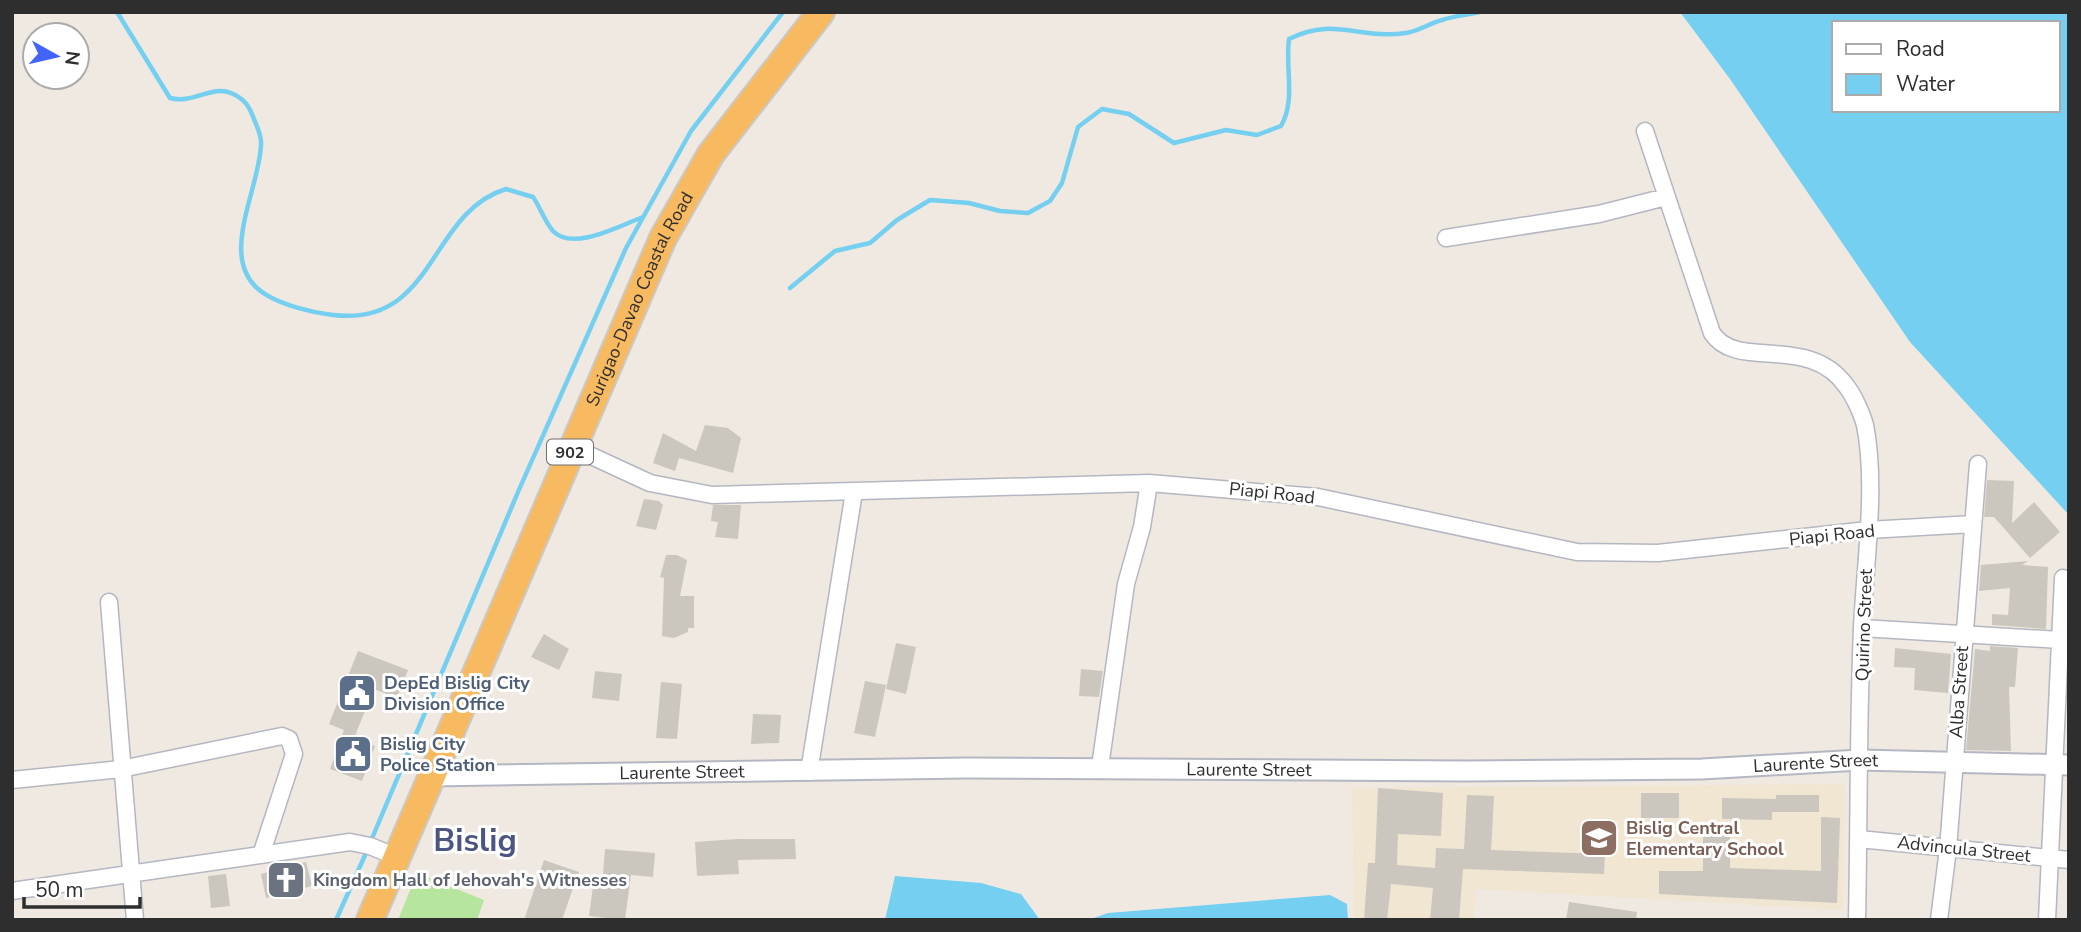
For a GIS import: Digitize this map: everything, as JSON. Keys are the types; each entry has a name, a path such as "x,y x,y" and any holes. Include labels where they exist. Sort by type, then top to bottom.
{"highway":[{"name":"Surigao-Davao Coastal Road","path":"370,920 663,239 711,154 821,12"}],"street":[{"path":"1446,238 1599,214 1666,197 1645,131"},
{"name":"Quirino Street","path":"1666,197 1717,342 1733,350 1805,356 1828,365 1848,387 1865,423 1868,455 1868,530 1862,628 1857,920"},
{"name":"Piapi Road","path":"572,447 650,483 680,491 712,495 1149,483 1318,497 1577,552 1658,553 1868,530 1973,524"},
{"name":"Alba Street","path":"1940,920 1978,464"},
{"path":"1100,767 1126,584 1142,527 1149,483"},
{"path":"809,772 854,492"},
{"path":"2047,920 2062,765 2060,640 2063,578"},
{"path":"109,602 135,920"},
{"path":"1862,628 2060,640"},
{"path":"12,780 121,769 272,736 289,739 294,754 261,855"},
{"name":"Laurente Street","path":"430,776 1100,767 1466,771 1702,769 1860,760 2062,765"},
{"name":"Advincula Street","path":"1859,839 2069,860"},
{"path":"12,891 350,842 370,846 397,857"}],"shaded area":[{"name":"Bislig Central Elementary School","path":"1845,784 1843,910 1476,889 1474,920 1354,920 1352,788"}],"green space":[{"path":"417,873 484,900 477,920 398,920"}],"water":[{"path":"1680,12 2069,12 2069,515 1910,342 1730,79"},
{"path":"895,876 981,883 1021,894 1040,920 885,920"},
{"path":"1330,895 1347,904 1348,920 1088,920 1108,913"}],"building":[{"path":"705,425 728,428 741,438 733,473 679,458 675,471 653,463 663,433 696,451"},
{"path":"1987,480 2014,481 2012,523 2034,502 2060,532 2030,558 1994,517 1984,517"},
{"path":"644,499 659,501 663,505 656,530 636,526"},
{"path":"713,505 741,505 738,539 715,537 718,522 711,521"},
{"path":"666,555 677,555 687,560 680,596 694,596 694,628 688,628 688,632 674,638 662,636 664,578 660,577"},
{"path":"2028,561 2022,565 2048,567 2046,629 1992,625 1992,614 2008,615 2010,588 1979,591 1981,565"},
{"path":"544,634 569,649 559,670 531,657"},
{"path":"896,643 916,647 906,694 886,689"},
{"path":"1990,646 2018,648 2015,687 2009,687 2011,751 1966,750 1975,649 1990,651"},
{"path":"1895,648 1951,654 1948,693 1914,690 1915,668 1894,667"},
{"name":"DepEd Bislig City Division Office","path":"358,651 408,670 397,698 374,689 354,738 375,746 362,781 330,769 344,730 329,724"},
{"path":"1081,669 1103,671 1099,697 1079,696"},
{"path":"595,671 622,674 619,701 592,698"},
{"path":"865,681 886,685 875,737 854,733"},
{"path":"661,682 682,684 677,739 656,738"},
{"path":"753,714 781,715 779,743 751,744"},
{"path":"1378,788 1443,793 1441,836 1398,834 1397,865 1435,868 1436,848 1464,849 1467,795 1494,796 1491,850 1605,854 1604,874 1463,869 1459,920 1430,920 1433,888 1391,884 1387,920 1364,920 1368,863 1375,863"},
{"path":"1641,793 1679,793 1679,818 1641,818"},
{"path":"1776,795 1819,795 1819,812 1772,812 1772,820 1722,819 1722,798 1776,799"},
{"path":"1821,817 1840,818 1837,903 1659,894 1659,871 1703,871 1703,826 1730,825 1730,868 1821,871"},
{"path":"795,839 796,859 738,860 739,874 697,876 695,842"},
{"path":"605,849 655,853 653,877 631,875 625,920 589,916 593,886 602,887"},
{"path":"544,860 579,872 562,920 524,920"},
{"name":"Kingdom Hall of Jehovah's Witnesses","path":"306,862 312,886 266,898 261,874"},
{"path":"226,874 230,906 211,908 208,876"},
{"path":"1569,902 1637,912 1636,920 1566,920"}],"waterway":[{"path":"117,12 170,98 187,99 224,91 240,98 248,107 261,142 243,229 241,250 244,269 254,285 272,298 287,304 333,315 367,314 393,304 412,287 461,220 480,202 506,189 533,197 550,227 562,237 572,239 597,235 643,217"},
{"path":"373,836 518,492 626,248 691,131 783,12"},
{"path":"790,288 835,251 870,243 897,220 930,200 969,203 1000,211 1028,213 1050,201 1062,183 1078,127 1102,109 1129,114 1174,143 1226,130 1257,135 1281,126 1285,116 1289,95 1289,39 1320,29 1375,34 1406,33 1447,19 1480,12"},
{"path":"336,920 366,853"}],"place":[{"name":"DepEd Bislig City Division Office","path":"357,693"},
{"name":"Bislig City Police Station","path":"353,754"},
{"name":"Bislig Central Elementary School","path":"1599,838"},
{"name":"Kingdom Hall of Jehovah's Witnesses","path":"286,880"}],"district":[{"name":"Bislig","path":"475,840"}]}
